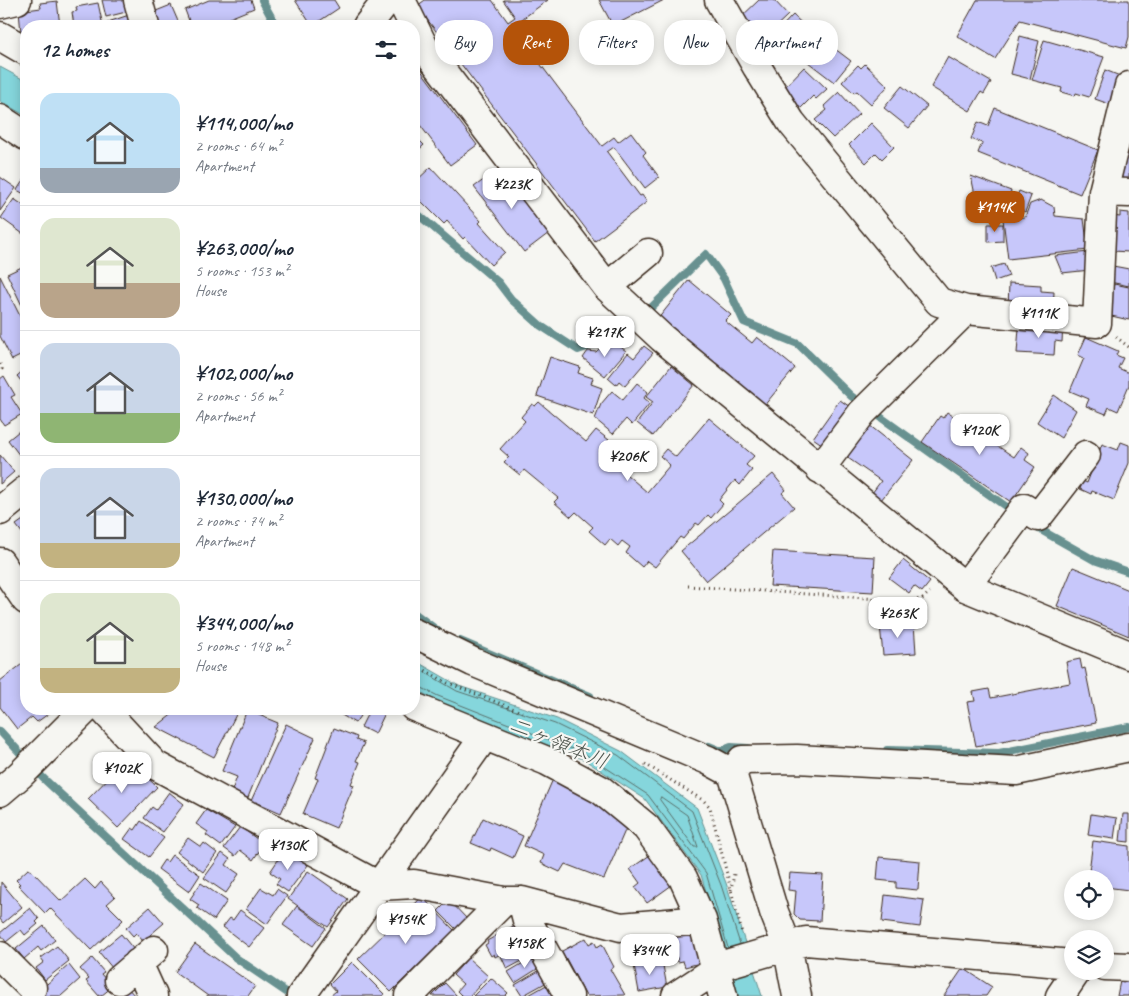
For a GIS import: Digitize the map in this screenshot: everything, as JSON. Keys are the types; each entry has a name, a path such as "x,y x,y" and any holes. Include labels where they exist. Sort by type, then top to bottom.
{"street":[{"path":"0,4 17,0"},
{"path":"138,0 143,20"},
{"path":"372,20 387,0"},
{"path":"401,0 411,20"},
{"path":"719,0 791,122 939,302 966,310 1098,323 1129,86"},
{"path":"0,36 20,48"},
{"path":"420,39 424,47 607,288 662,338 956,580 1129,655"},
{"path":"607,288 648,253"},
{"path":"820,469 862,414 966,310"},
{"path":"956,580 1024,508 1038,517 1086,455"},
{"path":"0,511 20,495"},
{"path":"0,562 20,591"},
{"path":"420,637 473,662 708,760 732,773 774,912 780,948 797,996"},
{"path":"420,710 547,762 601,790 646,827 683,878 702,920 719,967 723,996"},
{"path":"20,775 80,715"},
{"path":"109,715 155,765 379,886 414,884 513,901 621,927 702,920"},
{"path":"302,994 484,737"},
{"path":"732,773 742,760 797,759 1016,771 1129,747"},
{"path":"409,996 513,901"},
{"path":"513,901 527,920 569,996"},
{"path":"676,996 719,967 806,941 1064,963"},
{"path":"0,956 32,988"},
{"path":"137,964 153,996"},
{"path":"1114,966 1129,967"},
{"path":"1060,996 1071,980"}],"path":[{"path":"0,364 2,369 0,371"},
{"path":"688,586 910,601 922,599 956,580"}],"water":[{"path":"0,67 20,78 20,113 0,101"},
{"name":"二ヶ領本川","path":"420,663 459,686 557,719 621,751 697,808 726,883 762,996 738,996 701,875 645,799 583,759 436,701 420,692"}],"building":[{"path":"102,0 128,0 130,11 106,17"},
{"path":"209,0 251,0 254,8 225,20 189,20 185,10"},
{"path":"295,0 334,0 339,8 321,20 308,20"},
{"path":"425,0 492,0 507,20 503,20 503,65 541,65 602,146 614,137 618,142 631,132 646,152 643,155 659,177 645,188 614,147 607,152 640,196 642,195 647,202 595,241 462,65 493,65 493,20 435,20 435,30 417,6"},
{"path":"503,0 548,0 522,19 511,20 515,17"},
{"path":"599,0 664,0 625,20 610,20"},
{"path":"759,0 774,0 788,15 783,20 739,19"},
{"path":"977,0 1129,0 1129,37 1126,48 1020,20 995,59 957,36"},
{"path":"57,1 59,20 20,20 20,22 19,11 41,8 40,3"},
{"path":"98,3 102,20 73,20 72,12 77,11 76,7"},
{"path":"171,5 177,20 154,20 151,13"},
{"path":"129,15 130,20 114,20"},
{"path":"793,15 798,20 788,20"},
{"path":"1020,36 1039,41 1030,79 1011,74"},
{"path":"1044,40 1104,57 1089,97 1076,93 1075,96 1061,92 1062,88 1032,80"},
{"path":"838,51 851,61 834,82 812,65 838,65"},
{"path":"948,57 991,82 984,94 981,92 970,111 931,87"},
{"path":"865,64 888,86 871,104 857,91 854,93 842,82 858,65 861,68"},
{"path":"804,67 827,89 816,99 813,96 800,109 781,91"},
{"path":"420,69 477,145 450,165 420,125"},
{"path":"1105,70 1120,76 1109,104 1095,99"},
{"path":"902,86 927,106 909,128 884,108"},
{"path":"839,92 859,114 833,138 815,120 827,110 824,106"},
{"path":"995,108 1098,150 1080,194 978,153 982,143 971,139 978,122 988,126"},
{"path":"871,123 894,147 882,159 876,153 866,163 849,145"},
{"path":"1122,150 1129,151 1129,185 1116,182"},
{"path":"431,167 481,221 479,223 505,252 491,265 447,221 444,224 420,200 420,177"},
{"path":"500,168 549,233 524,252 474,187"},
{"path":"971,176 1011,191 1003,214 977,204"},
{"path":"0,177 16,188 0,211"},
{"path":"1019,191 1031,196 1025,212 1013,206"},
{"path":"14,199 20,203 20,232 1,218"},
{"path":"1041,200 1054,207 1055,216 1084,219 1088,250 1008,259 1003,219 1025,217 1030,204"},
{"path":"1120,212 1129,213 1129,252 1113,251 1113,216 1120,217"},
{"path":"988,224 1003,224 1003,241 988,242"},
{"path":"1088,252 1090,270 1062,273 1055,256"},
{"path":"1004,264 1009,276 995,281 991,268"},
{"path":"1113,266 1129,269 1129,286 1110,282"},
{"path":"20,268 20,301 7,274"},
{"path":"0,276 20,316 20,356 12,360 0,336"},
{"path":"689,280 731,315 725,321 752,343 757,337 795,368 763,407 657,320"},
{"path":"1009,283 1041,285 1041,291 1054,292 1053,311 1008,308"},
{"path":"1114,284 1129,287 1129,320 1107,315"},
{"path":"1063,324 1062,342 1055,341 1054,355 1017,353 1019,328"},
{"path":"1086,337 1118,351 1116,355 1123,358 1118,368 1129,373 1129,385 1118,411 1109,407 1106,414 1086,406 1089,399 1070,391 1084,358 1078,355"},
{"path":"614,342 626,351 605,376 583,358 588,351 596,352 601,347 604,349"},
{"path":"644,346 653,353 625,386 619,381 616,385 608,378 628,353 634,358"},
{"path":"550,357 580,367 578,373 593,378 591,384 602,388 593,415 537,396"},
{"path":"671,366 694,385 653,436 637,423 653,402 646,397"},
{"path":"4,376 15,395 11,397 20,411 20,415 4,425 0,419 0,379"},
{"path":"637,383 648,392 644,398 650,403 632,425 626,419 613,434 595,419 601,404 612,391 623,400"},
{"path":"1054,395 1076,410 1061,438 1037,422"},
{"path":"840,400 853,409 826,447 813,438"},
{"path":"539,402 586,442 596,430 609,440 599,451 647,492 670,465 660,456 666,449 676,457 709,418 754,456 746,465 752,470 740,485 735,480 719,500 723,504 711,518 708,515 699,525 696,523 683,539 680,537 655,567 647,561 642,567 626,553 630,547 622,541 618,546 610,539 605,545 589,531 593,527 576,512 571,517 554,502 558,498 524,470 520,475 504,462 509,457 500,449 525,421 521,417 532,404 535,406"},
{"path":"947,412 1014,457 1021,447 1029,453 1025,460 1035,467 1011,502 922,442 940,416 943,418"},
{"path":"869,425 913,460 881,500 872,493 881,481 845,456"},
{"path":"20,430 20,456 8,440"},
{"path":"1121,442 1129,445 1129,463 1114,500 1092,491 1091,494 1080,489 1083,481 1087,483 1102,444 1118,450"},
{"path":"0,455 14,472 0,484"},
{"path":"773,474 786,490 782,493 794,507 706,581 681,551"},
{"path":"20,522 20,530 16,525"},
{"path":"773,551 875,557 873,592 770,586"},
{"path":"903,560 930,582 922,592 914,586 909,593 889,578"},
{"path":"1073,567 1129,590 1129,636 1057,606"},
{"path":"914,623 916,653 883,655 880,625"},
{"path":"1080,659 1082,669 1085,668 1096,723 976,746 967,702 975,701 973,692 989,689 991,698 1070,683 1066,662"},
{"path":"20,666 20,715 47,715 37,722 32,717 17,729 0,707 0,681"},
{"path":"171,715 236,715 214,757 156,727"},
{"path":"245,715 259,715 278,723 247,800 231,793 237,777 222,771"},
{"path":"342,715 361,715 355,723"},
{"path":"367,715 384,715 375,734 361,727"},
{"path":"286,724 315,738 281,813 251,801"},
{"path":"334,728 357,737 356,740 364,743 356,761 360,762 351,784 354,785 336,828 303,814 318,779 315,778"},
{"path":"125,761 130,767 133,764 157,787 118,828 88,799"},
{"path":"553,779 593,796 627,826 604,879 565,864 560,872 541,863 544,855 524,846"},
{"path":"169,792 184,804 163,832 144,818 152,807 156,810"},
{"path":"206,810 235,827 221,846 206,835 208,832 196,824"},
{"path":"1091,814 1117,818 1114,839 1088,835"},
{"path":"1123,814 1129,814 1129,842 1120,841"},
{"path":"483,818 523,836 513,858 491,848 490,851 471,843"},
{"path":"141,821 164,838 149,857 124,839 132,828 135,830"},
{"path":"240,827 260,841 258,844 262,847 253,860 240,850 235,856 224,848"},
{"path":"188,838 201,847 204,843 217,853 203,872 177,852"},
{"path":"1093,841 1129,846 1129,890 1114,888 1114,870 1089,870"},
{"path":"290,852 308,865 288,892 276,884 280,879 270,872 282,854 287,857"},
{"path":"222,853 230,859 226,865 239,874 226,893 204,878"},
{"path":"172,855 200,875 189,892 158,869 164,860 167,862"},
{"path":"650,855 672,885 647,903 635,887 640,883 630,869"},
{"path":"879,857 920,861 918,890 896,888 896,882 877,880"},
{"path":"28,869 61,901 85,879 95,889 101,882 115,897 107,904 123,920 91,950 50,908 45,913 18,885 20,884 16,880"},
{"path":"308,871 348,899 328,927 288,899"},
{"path":"790,873 823,875 820,921 800,920 794,914 796,891 788,890"},
{"path":"1,882 22,907 3,923 0,919"},
{"path":"201,883 227,901 214,920 197,908 199,905 190,899"},
{"path":"261,888 273,895 277,889 287,896 267,924 246,909"},
{"path":"885,895 924,900 920,927 882,922"},
{"path":"422,897 454,930 391,992 358,959"},
{"path":"449,900 467,919 457,930 438,911"},
{"path":"297,906 326,928 313,946 283,925"},
{"path":"150,907 164,923 143,941 136,933 133,936 126,928"},
{"path":"30,908 39,919 36,922 38,924 25,935 21,930 6,942 0,933"},
{"path":"240,910 264,928 249,947 223,927 230,918 233,920"},
{"path":"515,925 524,941 495,957 494,954 491,956 485,945 488,943 487,941"},
{"path":"44,926 55,940 41,951 38,947 24,959 16,949"},
{"path":"696,927 700,963 685,967 683,961 678,962 670,934"},
{"path":"121,934 135,951 113,969 99,952"},
{"path":"586,938 589,944 594,941 597,947 602,944 614,967 610,969 625,995 586,996 562,951"},
{"path":"526,942 533,955 507,969 501,956"},
{"path":"195,944 255,986 248,996 208,996 175,972"},
{"path":"57,946 69,961 45,980 36,968 44,962 41,958"},
{"path":"535,956 542,966 515,983 508,972"},
{"path":"92,958 104,972 101,974 112,987 101,996 86,981 89,979 80,969"},
{"path":"468,958 488,976 470,996 462,996 457,991 463,984 453,975"},
{"path":"662,960 667,987 639,992 634,965"},
{"path":"352,962 384,994 383,996 330,996 336,991 330,984"},
{"path":"69,965 80,979 61,996 46,996 40,990"},
{"path":"963,968 992,987 986,996 944,996"},
{"path":"542,969 549,981 522,996 515,985"},
{"path":"491,978 508,993 505,996 473,996"},
{"path":"1120,981 1129,982 1129,996 1117,996"},
{"path":"445,983 457,996 432,996"},
{"path":"550,983 556,993 551,996 527,996"},
{"path":"126,986 135,996 115,996"}],"waterway":[{"path":"262,0 273,20"},
{"path":"420,216 498,282 511,299 541,326 578,350 625,333 706,254 724,279 744,322 798,344 851,396 1015,513"},
{"path":"1032,525 1094,560 1129,572"},
{"path":"420,618 438,631"},
{"path":"460,641 590,696"},
{"path":"887,750 999,753 1129,727"},
{"path":"0,731 43,778 236,958 292,996"},
{"path":"709,746 721,751 731,747 748,748"}]}
